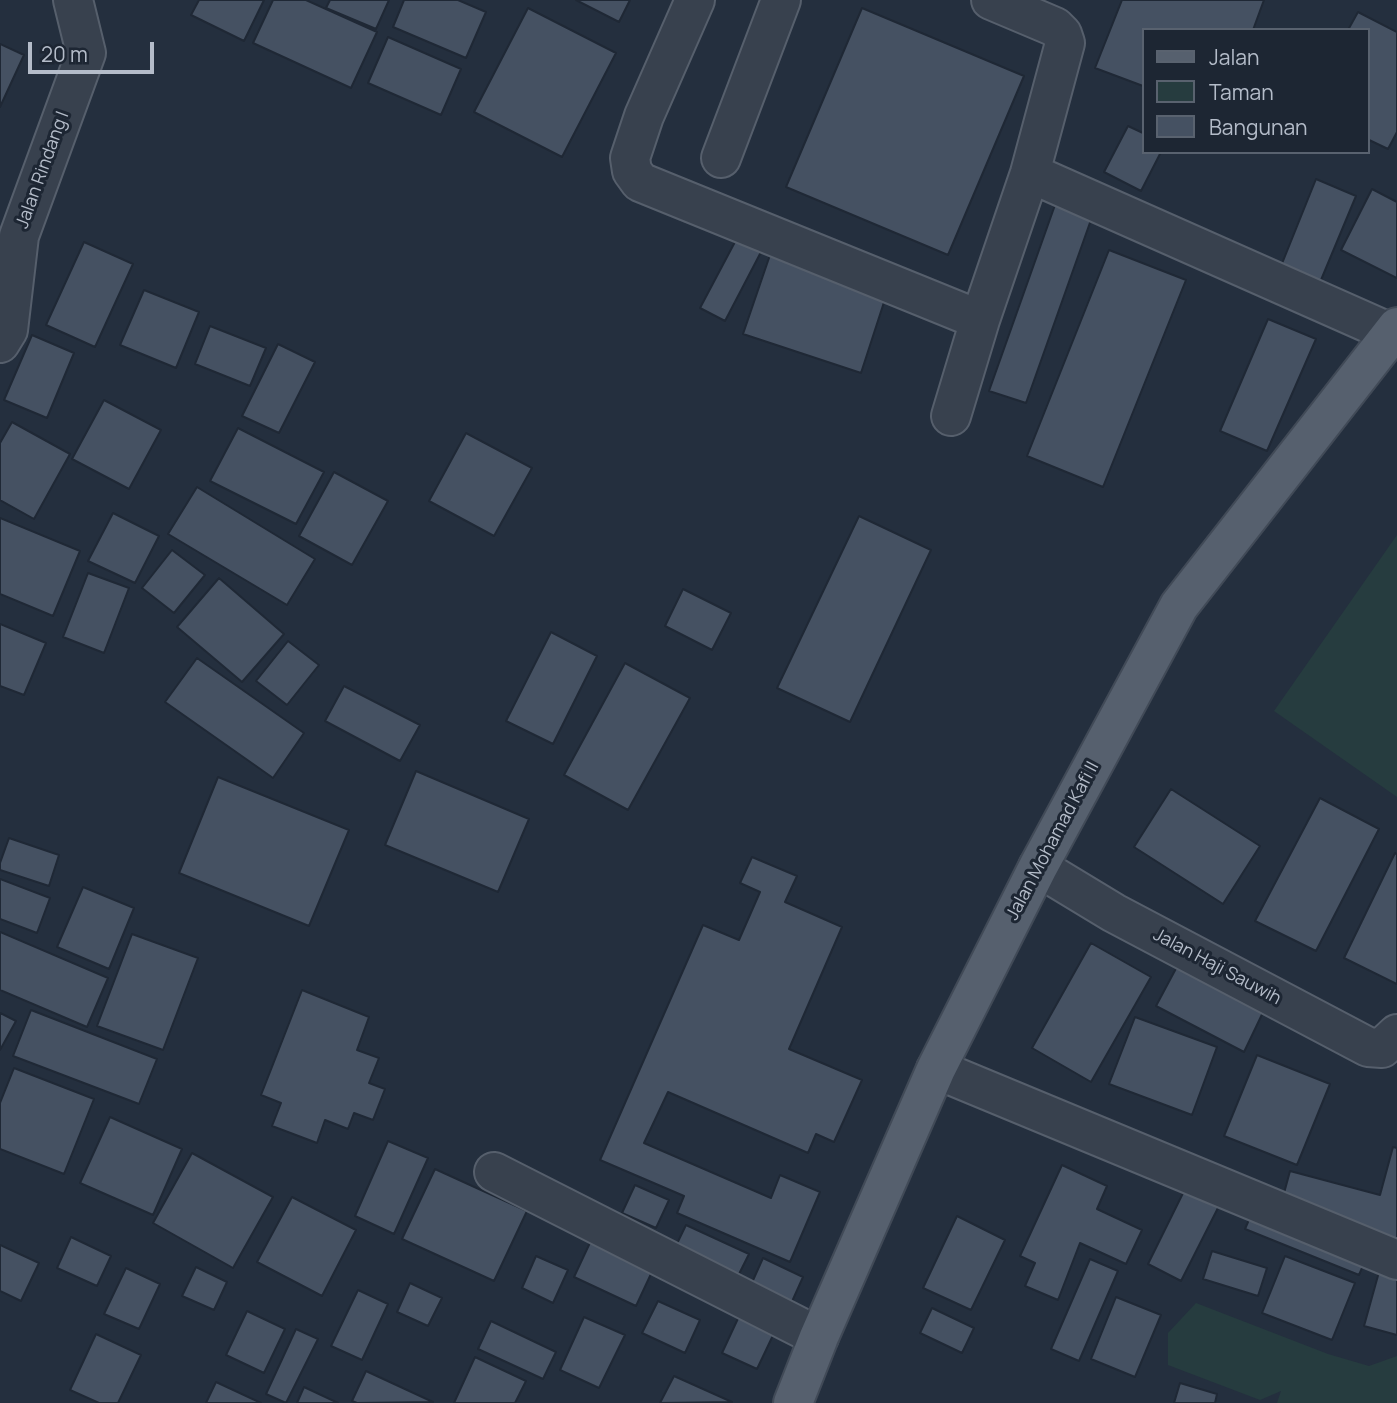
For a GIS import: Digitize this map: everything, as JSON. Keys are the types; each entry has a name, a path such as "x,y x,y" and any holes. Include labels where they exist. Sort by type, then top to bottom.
{"main road":[{"name":"Jalan Mohamad Kafi II","path":"793,1403 819,1337 949,1075 1038,867 1179,606 1394,330"}],"street":[{"name":"Jalan Rindang I","path":"0,343 8,330 10,232 86,53 73,0"},
{"path":"695,0 644,116 630,158 632,171 640,182 980,320"},
{"path":"721,158 781,0"},
{"path":"951,416 980,320 1030,173 1065,43 1062,34 1055,27 991,0"},
{"path":"1030,173 1394,330"},
{"name":"Jalan Haji Sauwih","path":"1038,867 1114,913 1367,1047 1382,1048 1397,1034"},
{"path":"949,1075 1397,1260"},
{"path":"494,1171 819,1337"}],"green space":[{"path":"1397,535 1397,797 1274,711"},
{"path":"1196,1303 1328,1354 1369,1366 1397,1356 1397,1403 1277,1403 1281,1391 1260,1400 1168,1365 1168,1333"}],"building":[{"path":"199,0 264,0 244,41 191,15"},
{"path":"273,0 306,0 377,32 351,88 253,43"},
{"path":"330,0 389,0 376,29 326,8"},
{"path":"404,0 458,0 486,12 466,58 393,27"},
{"path":"576,0 630,0 619,22"},
{"path":"1122,0 1264,0 1254,28 1142,28 1142,86 1095,68"},
{"path":"528,8 616,53 562,157 474,112"},
{"path":"862,8 1024,76 948,255 786,187"},
{"path":"1358,12 1397,32 1397,132 1388,149 1369,140 1369,28 1349,28"},
{"path":"388,37 461,69 441,115 368,83"},
{"path":"0,44 24,55 0,107"},
{"path":"1128,126 1142,133 1142,154 1160,154 1141,191 1104,172"},
{"path":"1316,179 1356,196 1316,292 1277,276"},
{"path":"1372,189 1397,202 1397,278 1341,250"},
{"path":"1055,205 1092,217 1026,403 989,391"},
{"path":"736,240 761,252 725,321 700,308"},
{"path":"84,242 133,264 95,347 46,325"},
{"path":"1109,250 1186,280 1103,487 1027,456"},
{"path":"770,255 887,293 861,373 743,334"},
{"path":"144,290 199,312 176,368 120,345"},
{"path":"1268,319 1316,339 1267,451 1220,431"},
{"path":"210,326 266,348 250,386 195,364"},
{"path":"32,335 74,353 47,418 4,400"},
{"path":"278,344 315,362 279,433 242,416"},
{"path":"104,400 161,430 129,489 72,459"},
{"path":"12,422 70,454 34,519 0,500 0,443"},
{"path":"238,428 324,472 296,524 210,481"},
{"path":"466,433 532,468 494,536 429,501"},
{"path":"334,472 388,501 352,565 299,536"},
{"path":"197,487 315,559 287,605 168,534"},
{"path":"113,513 159,536 135,583 88,561"},
{"path":"859,516 931,550 850,722 777,688"},
{"path":"0,518 80,551 53,616 0,594"},
{"path":"172,550 205,575 174,613 142,588"},
{"path":"88,573 129,588 104,653 63,637"},
{"path":"219,578 284,634 242,682 177,627"},
{"path":"683,589 731,613 712,650 665,626"},
{"path":"0,624 46,643 24,695 0,686"},
{"path":"551,632 597,656 553,744 506,721"},
{"path":"288,641 319,665 287,705 256,681"},
{"path":"197,658 304,733 273,778 165,702"},
{"path":"625,663 690,698 628,810 564,775"},
{"path":"344,686 420,725 400,761 325,721"},
{"path":"416,771 529,819 498,892 385,845"},
{"path":"218,777 349,830 309,926 179,873"},
{"path":"1171,789 1260,846 1223,904 1134,847"},
{"path":"1320,798 1379,829 1316,951 1255,921"},
{"path":"9,838 59,855 49,886 0,870"},
{"path":"1395,853 1397,854 1397,984 1344,958"},
{"path":"752,857 797,876 785,902 842,927 789,1049 862,1080 834,1142 816,1134 808,1153 668,1092 644,1143 771,1198 780,1175 820,1192 790,1262 677,1213 684,1196 600,1160 703,925 739,940 760,892 740,883"},
{"path":"0,879 50,898 37,933 0,919"},
{"path":"83,887 134,908 109,969 57,947"},
{"path":"0,932 108,978 87,1027 0,990"},
{"path":"132,934 198,958 163,1050 97,1026"},
{"path":"1091,943 1151,977 1091,1082 1032,1048"},
{"path":"1180,961 1267,1004 1244,1052 1156,1006"},
{"path":"302,990 369,1017 357,1050 379,1058 369,1083 385,1089 373,1120 354,1113 348,1129 325,1120 317,1143 272,1126 281,1103 261,1095"},
{"path":"31,1010 157,1059 139,1104 13,1056"},
{"path":"0,1013 16,1021 0,1050"},
{"path":"1135,1017 1217,1047 1192,1115 1109,1084"},
{"path":"1257,1055 1330,1084 1297,1165 1224,1136"},
{"path":"14,1068 94,1099 64,1174 0,1149 0,1103"},
{"path":"110,1117 182,1149 153,1215 80,1183"},
{"path":"388,1141 428,1158 394,1234 355,1216"},
{"path":"1393,1147 1397,1148 1397,1241 1280,1208 1290,1171 1380,1195"},
{"path":"192,1153 273,1197 233,1268 153,1223"},
{"path":"1062,1165 1107,1186 1097,1209 1142,1230 1126,1264 1080,1243 1058,1300 1025,1286 1035,1263 1020,1256"},
{"path":"435,1169 527,1211 494,1281 402,1239"},
{"path":"1188,1183 1222,1200 1181,1281 1148,1264"},
{"path":"635,1185 669,1200 656,1228 622,1213"},
{"path":"292,1197 356,1230 322,1296 257,1262"},
{"path":"1251,1215 1365,1261 1359,1275 1245,1229"},
{"path":"957,1216 1005,1240 971,1310 923,1288"},
{"path":"686,1225 749,1254 733,1286 671,1256"},
{"path":"595,1232 657,1261 636,1306 574,1277"},
{"path":"71,1237 111,1256 97,1286 57,1268"},
{"path":"0,1245 39,1263 21,1301 0,1291"},
{"path":"1212,1251 1267,1268 1258,1296 1203,1279"},
{"path":"536,1256 568,1270 553,1303 522,1288"},
{"path":"1285,1256 1355,1283 1332,1340 1262,1313"},
{"path":"763,1258 803,1277 790,1306 750,1287"},
{"path":"1090,1259 1118,1271 1079,1361 1051,1349"},
{"path":"196,1267 227,1282 214,1310 182,1296"},
{"path":"126,1268 160,1284 139,1329 104,1314"},
{"path":"1379,1272 1397,1277 1397,1335 1364,1326"},
{"path":"410,1283 442,1298 428,1326 397,1312"},
{"path":"358,1290 388,1304 362,1360 331,1346"},
{"path":"1116,1297 1161,1315 1135,1377 1091,1359"},
{"path":"658,1301 700,1320 685,1353 642,1333"},
{"path":"932,1308 974,1328 962,1353 920,1333"},
{"path":"247,1311 285,1329 264,1373 226,1355"},
{"path":"741,1312 776,1329 757,1369 722,1353"},
{"path":"584,1317 625,1335 599,1388 560,1370"},
{"path":"491,1321 556,1352 543,1379 478,1349"},
{"path":"296,1329 318,1339 286,1403 266,1394"},
{"path":"96,1334 141,1355 118,1403 99,1403 70,1390"},
{"path":"475,1357 526,1381 515,1403 454,1403"},
{"path":"366,1371 433,1402 352,1401"},
{"path":"674,1376 732,1402 660,1403"},
{"path":"216,1382 261,1403 206,1403"},
{"path":"1180,1383 1217,1394 1215,1403 1174,1403"},
{"path":"304,1387 338,1403 297,1403"}]}
